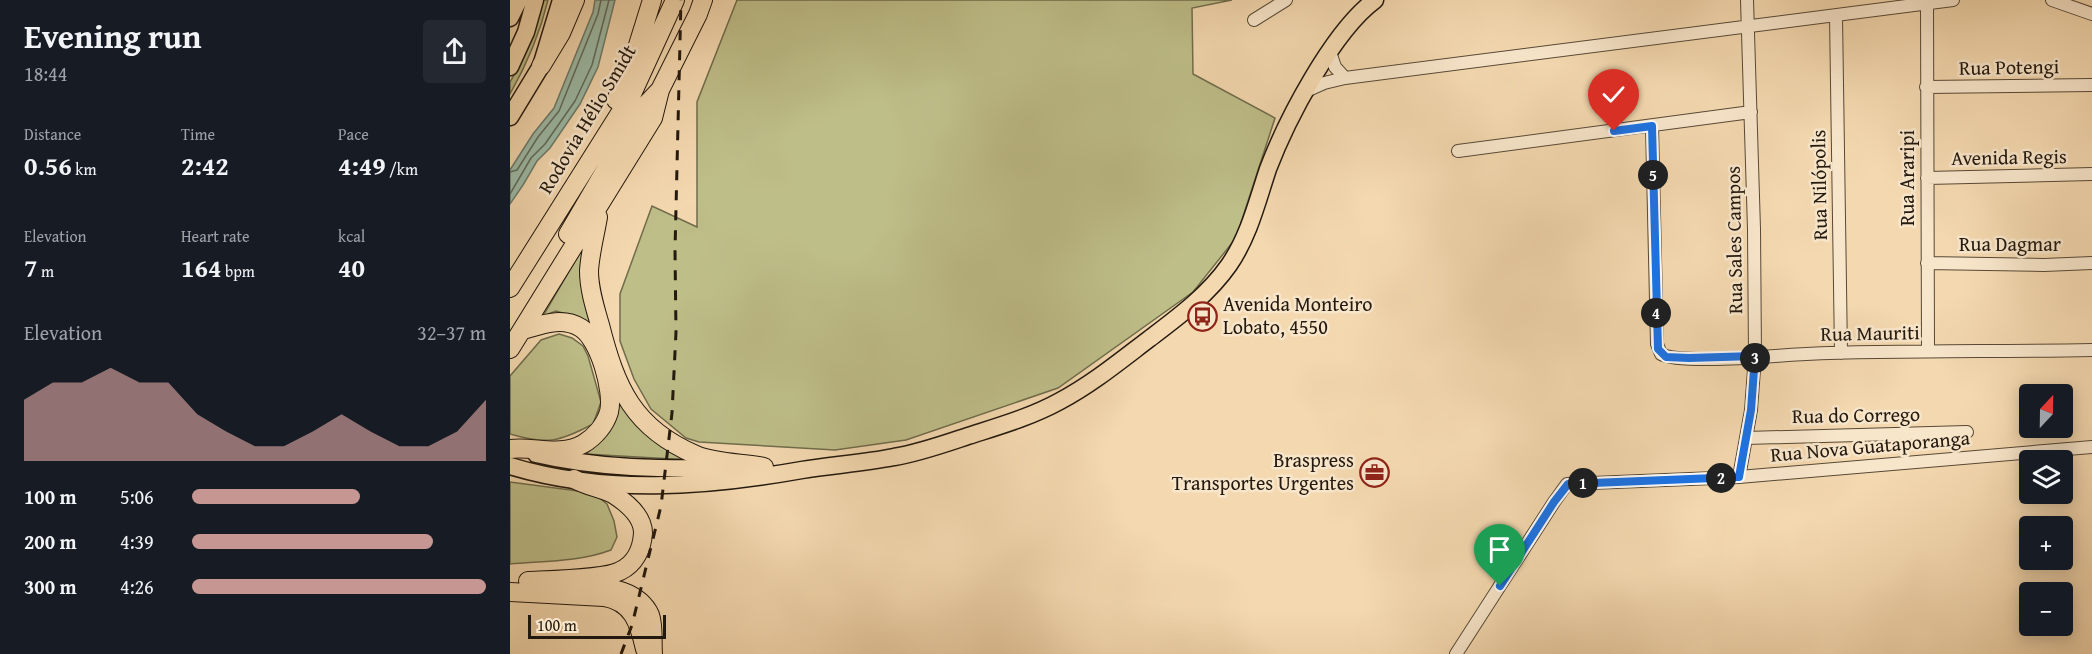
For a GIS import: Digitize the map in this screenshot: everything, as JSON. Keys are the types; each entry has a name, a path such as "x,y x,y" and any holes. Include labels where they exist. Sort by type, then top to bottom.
{"highway":[{"path":"541,66 561,33 575,0"},
{"path":"584,170 597,136 634,58 652,0"},
{"name":"Rodovia Hélio Smidt","path":"510,288 632,94 675,0"},
{"name":"Rodovia Hélio Smidt","path":"516,331 601,204 653,118 660,90 703,0"},
{"name":"Rodovia Hélio Smidt","path":"510,349 516,331 640,111 660,90"},
{"path":"601,204 590,255 589,273 605,344 622,392 632,407 659,434 698,456 764,467"},
{"path":"510,449 522,447 550,451 575,447 593,436 603,426 609,412 610,400 597,348 581,328 558,321 516,331"},
{"path":"519,580 604,576 619,572 629,565 641,548 643,526 639,516 612,494 586,486 574,479"},
{"path":"519,580 609,587 628,594 643,605 650,615 653,654"},
{"path":"510,592 604,597 618,601 634,613 646,654"}],"main road":[{"path":"510,18 519,0"},
{"path":"510,67 525,32 535,0"},
{"path":"510,117 541,66 561,0"},
{"path":"510,466 574,479 637,486 707,484 761,478 897,457 1016,421 1059,402 1108,370 1186,311 1229,265 1250,224 1274,154 1306,91 1357,14 1375,0"},
{"path":"510,449 602,466 657,469 764,467 804,470"}],"street":[{"path":"1254,20 1286,0"},
{"name":"Rua Sales Campos","path":"1739,477 1751,410 1755,356 1754,229 1747,0"},
{"path":"1306,91 1324,83 1345,78 1953,0"},
{"path":"2052,0 2092,14"},
{"name":"Rua Araripi","path":"1927,4 1928,351"},
{"name":"Rua Nilópolis","path":"1836,16 1841,353"},
{"path":"1330,52 1335,67 1345,78"},
{"name":"Rua Potengi","path":"1926,87 2092,85"},
{"path":"1458,151 1751,112"},
{"name":"Rua Mauriti","path":"1652,126 1657,344 1661,354 1666,357 2092,350"},
{"name":"Avenida Regis","path":"1927,178 2092,174"},
{"name":"Rua Dagmar","path":"1927,263 2044,265 2092,263"},
{"name":"Rua do Corrego","path":"1746,438 1967,432"},
{"name":"Rua Nova Guataporanga","path":"1455,654 1568,484 1739,477 2092,447"}],"green space":[{"path":"542,0 548,0 537,36 510,94 510,82 517,70"},
{"path":"737,0 1232,0 1192,8 1193,74 1275,118 1236,238 1193,292 1058,388 906,440 835,450 699,442 686,438 651,409 634,379 620,341 620,294 652,206 697,227 697,102"},
{"path":"585,244 626,401 709,461 585,454 603,437 616,399 573,316 556,311 543,316"},
{"path":"559,334 572,338 583,346 588,356 601,402 593,424 571,435 553,440 534,440 510,434 510,376 541,340"},
{"path":"510,482 593,493 607,504 614,521 617,537 611,550 574,559 510,564"}],"water":[{"path":"595,0 615,0 598,67 580,104 550,148 537,161 510,204 510,170 533,134 554,108 593,12"}],"railway":[{"path":"621,654 632,625 661,506 672,413 676,332 675,250 681,0"}],"place":[{"name":"Avenida Monteiro Lobato, 4550","path":"1202,316"},
{"name":"Braspress Transportes Urgentes","path":"1375,472"}],"route":[{"path":"1500,586 1568,484 1739,477 1751,410 1755,356 1689,358 1666,357 1661,354 1657,344 1652,126 1614,131"}]}
